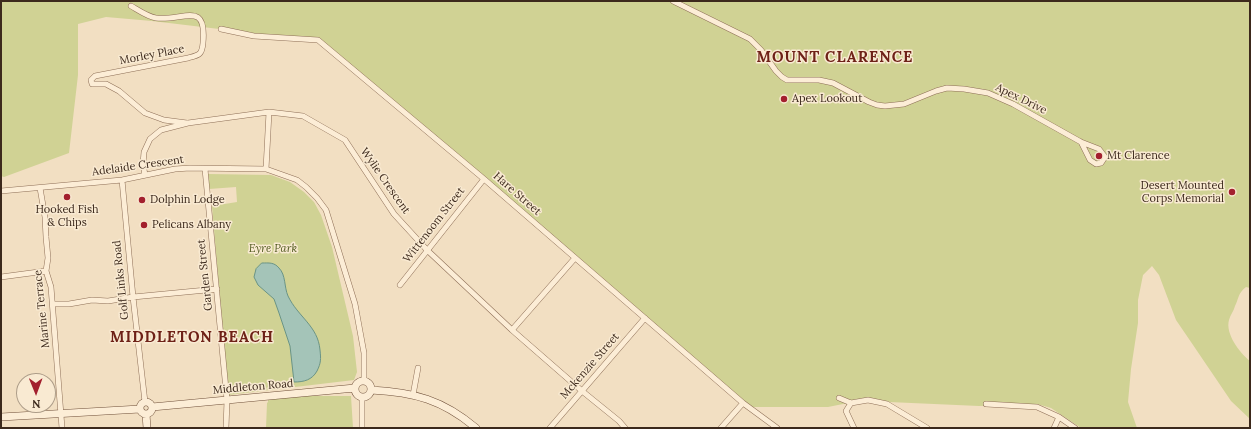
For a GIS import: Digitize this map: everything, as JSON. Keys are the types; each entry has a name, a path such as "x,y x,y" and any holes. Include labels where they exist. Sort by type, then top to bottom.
{"main road":[{"path":"364,381 369,384 371,390 368,395 362,396 357,394 356,388 358,383 364,381"},
{"name":"Middleton Road","path":"152,407 356,388"},
{"path":"371,390 413,394 442,404 461,415 476,428"},
{"path":"140,409 141,404 145,402 150,403 152,407 150,412 146,414"},
{"path":"1,417 140,409 146,414"},
{"path":"146,414 147,428"}],"street":[{"name":"Apex Drive","path":"673,1 750,39 761,50 782,78 787,80 819,80 833,83 870,102 885,106 904,104 947,88 988,93 1013,104 1081,142 1099,148 1105,157 1101,163 1093,163 1081,142"},
{"name":"Morley Place","path":"131,6 155,18 168,17 189,12 200,14 203,30 202,51 199,55 188,58 95,76 91,80 92,84 106,84 119,91 145,114 164,120 188,123"},
{"name":"Hare Street","path":"221,29 254,36 318,40 484,179 743,403 777,428"},
{"name":"Wylie Crescent","path":"145,175 143,164 144,152 150,139 161,130 188,123 269,112 303,116 345,140 394,214 427,250 512,330 619,421 625,428"},
{"path":"266,169 269,112"},
{"name":"Adelaide Crescent","path":"1,191 122,180 175,169 266,169 297,180 317,198 326,210 355,304 364,353 364,381"},
{"name":"Garden Street","path":"205,169 217,289 226,400 226,428"},
{"name":"Wittenoom Street","path":"400,284 484,179"},
{"name":"Golf Links Road","path":"122,180 145,402"},
{"name":"Marine Terrace","path":"40,188 45,217 48,258 46,271 51,287 53,304 62,428"},
{"path":"512,330 575,258"},
{"path":"1,277 46,271"},
{"path":"53,304 69,304 92,300 108,301 133,297 217,289"},
{"name":"Mckenzie Street","path":"550,428 645,318"},
{"path":"413,394 418,368"},
{"path":"362,396 362,428"},
{"path":"839,398 851,403 868,400 886,404 927,428"},
{"path":"721,428 743,403"},
{"path":"851,403 846,411 854,428"},
{"path":"986,404 1037,407 1059,417 1075,428"},
{"path":"1054,428 1059,417"}],"green space":[{"path":"1,1 1250,1 1250,288 1246,287 1240,294 1228,325 1234,343 1250,361 1250,419 1231,401 1176,320 1159,275 1152,266 1143,275 1138,300 1138,323 1131,369 1128,402 1137,428 1081,428 1051,408 1037,404 979,406 889,402 868,399 828,407 749,407 320,41 106,17 78,24 78,75 69,153 4,177 1,176"},
{"name":"Eyre Park","path":"208,174 271,175 290,182 304,192 314,202 321,215 332,247 353,336 357,372 354,380 228,395 212,206 237,202 236,187 209,189"},
{"path":"268,396 351,396 353,428 266,428"}],"shaded area":[{"path":"262,263 273,264 281,271 288,296 316,334 321,356 317,371 313,377 307,380 294,382 290,346 274,299 258,285 254,277 256,269"}],"place":[{"name":"Apex Lookout","path":"784,99"},
{"name":"Mt Clarence","path":"1099,156"},
{"name":"Desert Mounted Corps Memorial","path":"1232,192"},
{"name":"Hooked Fish & Chips","path":"67,197"},
{"name":"Dolphin Lodge","path":"142,200"},
{"name":"Pelicans Albany","path":"144,225"}],"district":[{"name":"MOUNT CLARENCE","path":"835,58"},
{"name":"MIDDLETON BEACH","path":"192,338"}]}
